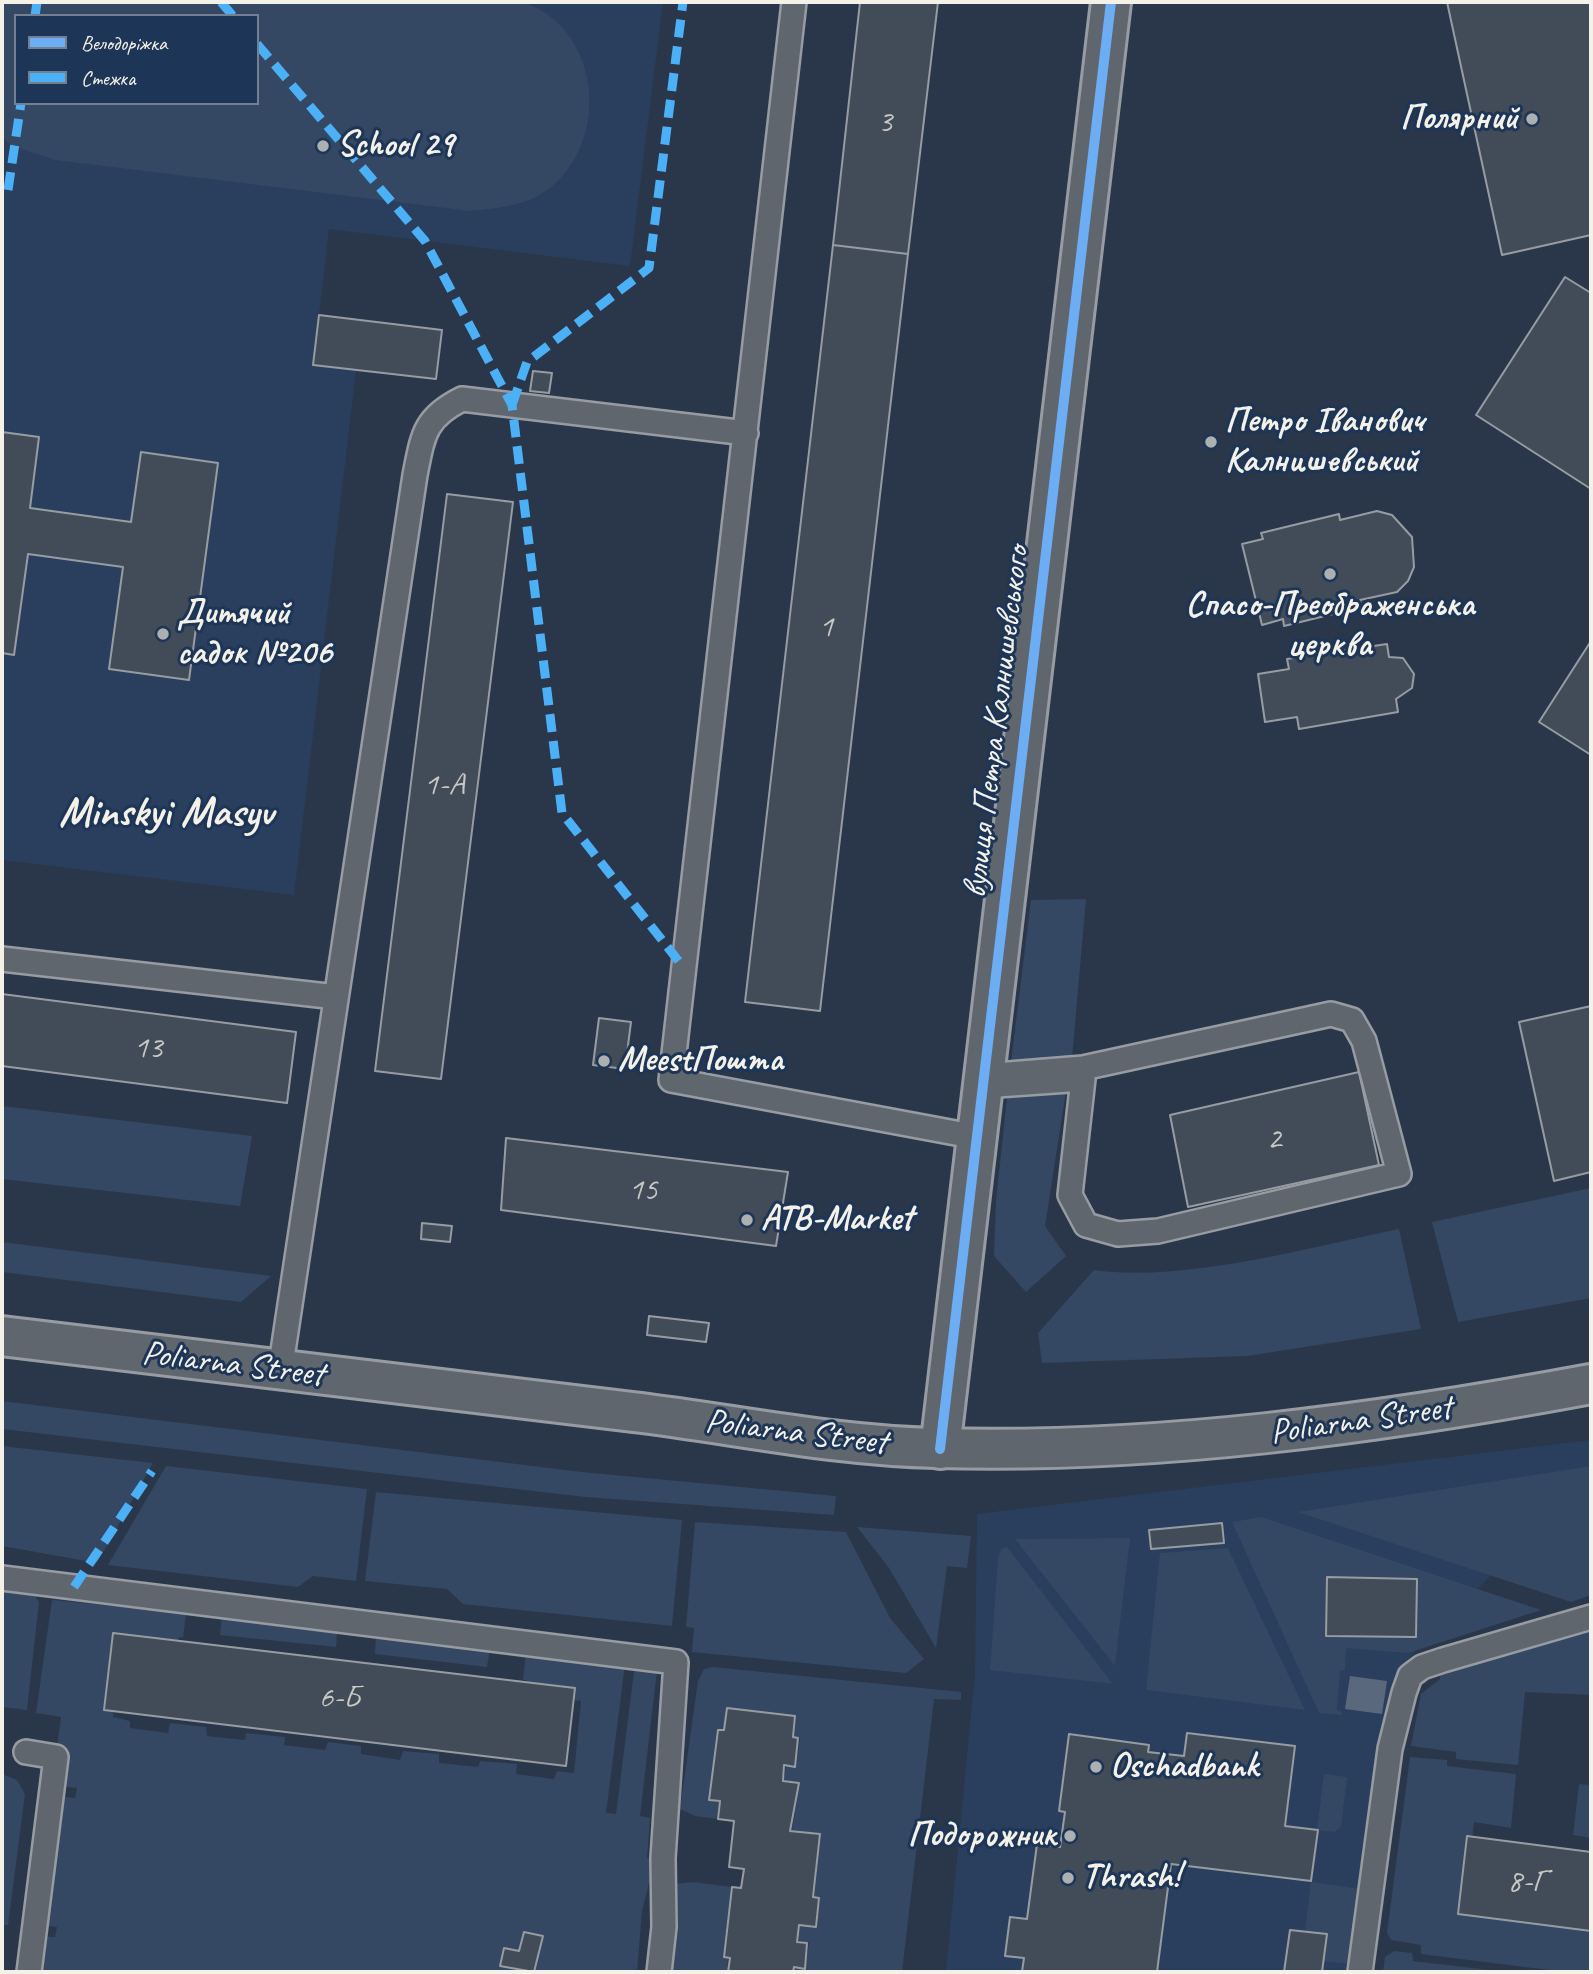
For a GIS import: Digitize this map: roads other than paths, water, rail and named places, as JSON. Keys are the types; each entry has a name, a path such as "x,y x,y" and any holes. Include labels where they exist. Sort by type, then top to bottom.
{"main road":[{"name":"вулиця Петра Калнишевського","path":"940,1449 1111,2"},
{"name":"Poliarna Street","path":"2,1336 686,1419 860,1445 940,1449 1058,1447 1242,1437 1461,1408 1591,1384"}],"lane":[{"path":"794,2 671,1080 977,1137"},
{"path":"280,1371 415,475 424,432 439,411 462,400 746,433"},
{"path":"2,959 336,997"},
{"path":"1331,1014 1352,1020 1364,1041 1399,1174 1158,1231 1118,1234 1086,1225 1070,1195 1083,1079 983,1081 1083,1068 1331,1014"},
{"path":"2,1578 676,1662 663,1857 664,1927 659,1972"},
{"path":"1360,1972 1391,1749 1410,1676 1422,1667 1443,1660 1522,1640 1591,1617"},
{"path":"26,1752 55,1757 29,1972"}],"place":[{"name":"Полярний","path":"1532,119"},
{"name":"School 29","path":"323,146"},
{"name":"Петро Іванович Калнишевський","path":"1211,442"},
{"name":"Спасо-Преображенська церква","path":"1330,574"},
{"name":"Дитячий садок №206","path":"163,634"},
{"name":"MeestПошта","path":"604,1061"},
{"name":"ATB-Market","path":"747,1220"},
{"name":"Oschadbank","path":"1096,1767"},
{"name":"Подорожник","path":"1070,1836"},
{"name":"Thrash!","path":"1068,1878"}],"district":[{"name":"Minskyi Masyv","path":"166,814"}]}
